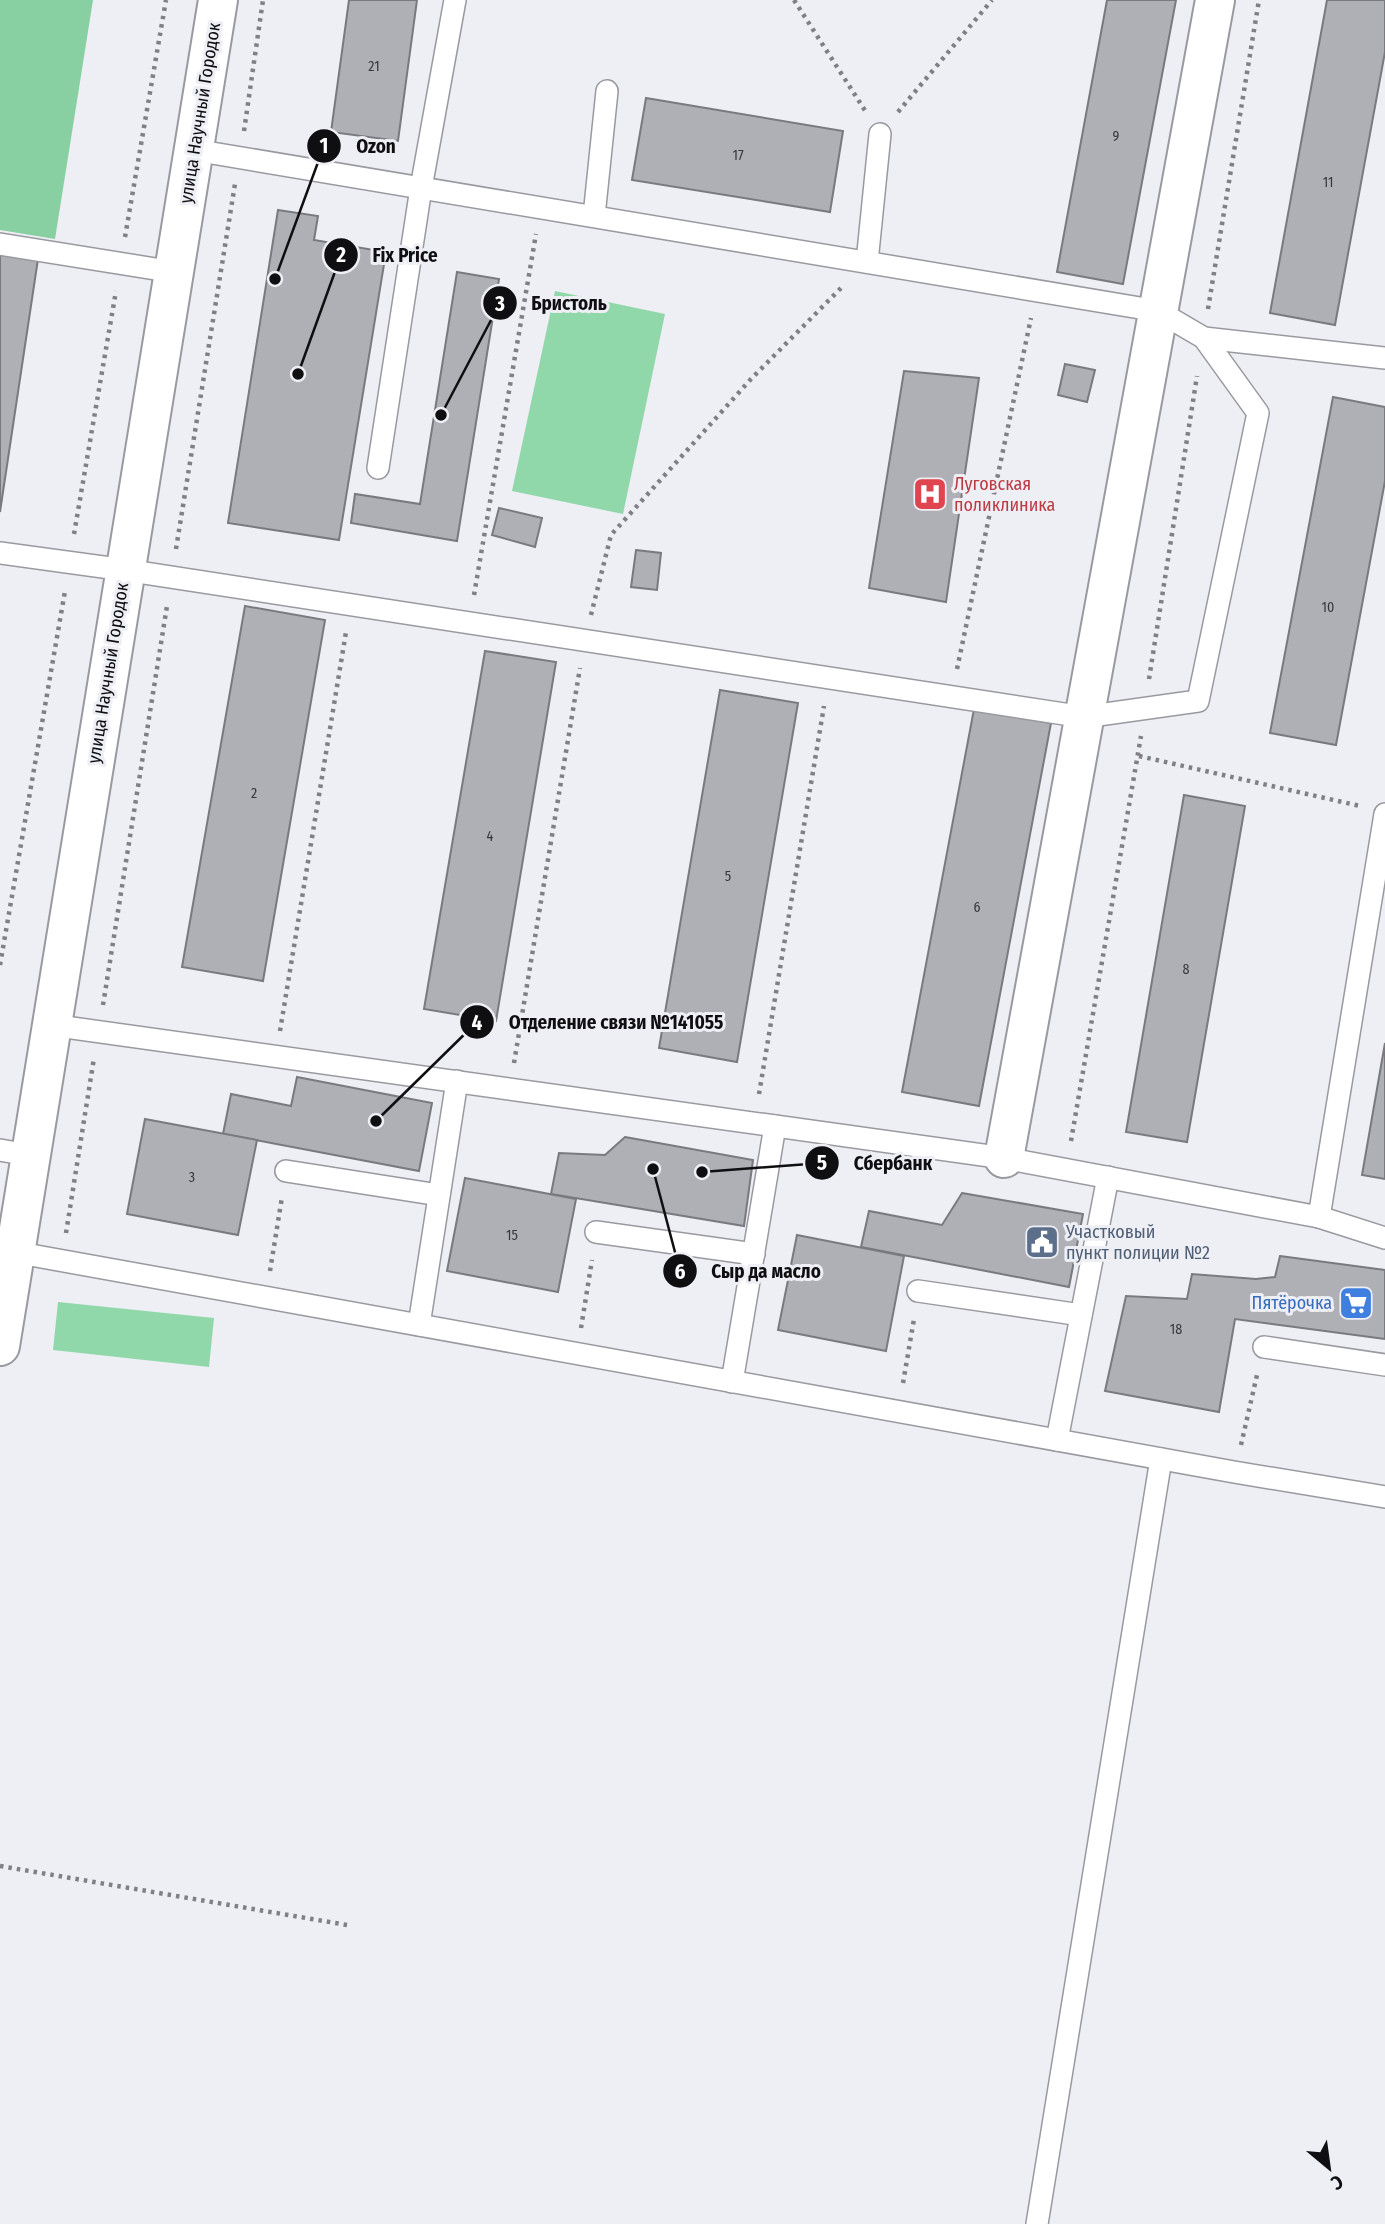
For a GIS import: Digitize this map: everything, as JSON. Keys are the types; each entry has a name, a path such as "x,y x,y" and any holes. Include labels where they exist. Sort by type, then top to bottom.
{"street":[{"name":"улица Научный Городок","path":"0,1346 14,1252 15,1152 51,1024 218,0"},
{"path":"1003,1158 1215,0"}],"lane":[{"path":"378,468 421,188 454,0"},
{"path":"594,216 607,91"},
{"path":"867,262 880,134"},
{"path":"0,553 1084,717 1198,701 1258,413 1204,338 1158,310 194,150"},
{"path":"0,244 174,272"},
{"path":"1204,338 1385,358"},
{"path":"1319,1217 1378,811"},
{"path":"51,1024 1003,1158 1319,1217 1385,1238"},
{"path":"419,1325 457,1081"},
{"path":"733,1382 754,1254 765,1124"},
{"path":"286,1171 439,1195"},
{"path":"1057,1440 1108,1177"},
{"path":"596,1232 754,1254"},
{"path":"14,1252 1385,1497"},
{"path":"918,1291 1081,1315"},
{"path":"1264,1347 1385,1365"},
{"path":"1037,2224 1161,1459"}],"path":[{"path":"0,965 166,0"},
{"path":"62,1261 263,0"},
{"path":"794,0 880,134 992,0"},
{"path":"470,623 540,207"},
{"path":"509,1088 585,641 611,535 751,379 867,262"},
{"path":"951,696 1037,289"},
{"path":"276,1056 350,605"},
{"path":"765,1124 828,678"},
{"path":"1066,1170 1139,756 1378,811"},
{"path":"266,1298 286,1171"},
{"path":"577,1353 596,1232"},
{"path":"899,1411 918,1291"},
{"path":"1234,1472 1264,1347"},
{"path":"0,1866 347,1925"}],"green space":[{"path":"0,0 93,0 55,239 0,230"},
{"path":"555,291 665,314 623,514 512,491"},
{"path":"58,1302 214,1318 209,1367 53,1350"}],"building":[{"path":"349,0 417,0 398,141 331,132"},
{"path":"1107,0 1176,0 1123,284 1057,272"},
{"path":"1327,0 1385,0 1385,52 1335,325 1270,313"},
{"path":"646,98 843,131 830,212 632,180"},
{"path":"278,210 318,216 314,240 386,252 339,540 228,523"},
{"path":"0,253 38,259 0,512"},
{"path":"457,272 499,279 457,541 351,523 355,494 420,504"},
{"path":"1065,364 1095,370 1087,402 1058,395"},
{"path":"904,371 979,378 946,602 869,588"},
{"path":"1333,397 1385,407 1385,481 1336,745 1270,733"},
{"path":"499,508 542,518 535,547 492,535"},
{"path":"636,550 661,553 657,590 631,587"},
{"path":"245,606 325,620 263,981 182,967"},
{"path":"485,651 556,662 496,1021 424,1009"},
{"path":"720,690 798,703 737,1062 659,1048"},
{"path":"974,709 1051,723 979,1106 902,1092"},
{"path":"1184,795 1245,806 1187,1142 1126,1132"},
{"path":"1385,1043 1385,1179 1362,1175"},
{"path":"297,1077 432,1103 419,1171 223,1134 231,1094 291,1106"},
{"path":"145,1119 257,1140 238,1235 127,1214"},
{"path":"625,1137 753,1160 744,1226 551,1194 559,1153 605,1155"},
{"path":"465,1178 576,1199 558,1292 447,1271"},
{"path":"962,1193 1083,1214 1069,1287 861,1247 869,1211 942,1225"},
{"path":"797,1235 904,1256 886,1351 778,1330"},
{"path":"1280,1256 1385,1270 1385,1339 1235,1319 1219,1412 1105,1391 1126,1296 1187,1299 1192,1274 1256,1279 1275,1277"}],"place":[{"name":"Ozon","path":"275,279"},
{"name":"Fix Price","path":"298,374"},
{"name":"Бристоль","path":"441,415"},
{"name":"Луговская поликлиника","path":"930,494"},
{"name":"Отделение связи №141055","path":"376,1121"},
{"name":"Сыр да масло","path":"653,1169"},
{"name":"Сбербанк","path":"702,1172"},
{"name":"Участковый пункт полиции №2","path":"1042,1242"},
{"name":"Пятёрочка","path":"1356,1303"}]}
